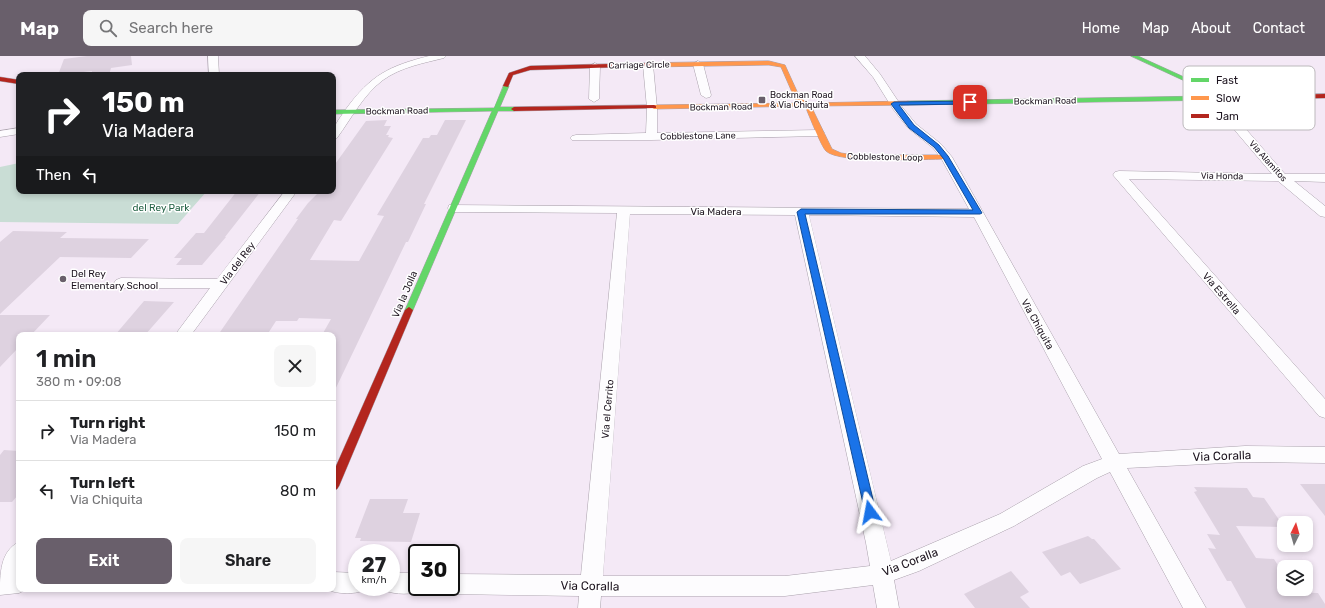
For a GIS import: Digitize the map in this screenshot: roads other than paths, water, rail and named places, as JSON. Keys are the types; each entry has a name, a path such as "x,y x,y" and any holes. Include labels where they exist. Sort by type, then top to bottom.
{"street":[{"path":"213,56 214,72"},
{"path":"336,132 364,94 380,79 413,63 441,56"},
{"name":"Via Chiquita","path":"864,56 894,104 912,126 937,146 946,157 1195,608"},
{"path":"1138,58 1156,57"},
{"name":"Via Alamitos","path":"1138,58 1183,78"},
{"path":"699,62 706,95"},
{"name":"Carriage Circle","path":"495,110 511,74 530,68 648,66 699,62 769,63 783,66 798,99 807,105"},
{"path":"594,99 595,66"},
{"path":"648,66 652,108 651,137"},
{"path":"0,79 16,82"},
{"name":"Bockman Road","path":"1315,96 1325,96"},
{"name":"Bockman Road","path":"336,112 1183,99"},
{"name":"Cobblestone Loop","path":"807,105 819,133 829,150 839,155 946,157"},
{"name":"Via la Jolla","path":"336,479 495,110"},
{"name":"Via Alamitos","path":"1241,130 1282,177 1325,213"},
{"path":"0,134 16,131"},
{"name":"Cobblestone Lane","path":"576,138 819,133"},
{"name":"Via Honda","path":"1119,175 1325,178"},
{"name":"Via Estrella","path":"1119,175 1325,411"},
{"name":"Via del Rey","path":"185,332 289,194"},
{"name":"Via Madera","path":"454,208 978,213"},
{"name":"Via el Cerrito","path":"589,608 624,210"},
{"path":"801,212 878,542 888,608"},
{"path":"121,283 221,284"},
{"name":"Via Coralla","path":"460,584 785,586 882,574 911,564 1007,520 1090,472 1114,462 1141,459 1245,454 1325,455"},
{"path":"0,577 16,556"},
{"path":"336,582 348,583"},
{"path":"0,585 16,583"}],"place":[{"name":"Bockman Road & Via Chiquita","path":"762,100"},
{"name":"Del Rey Elementary School","path":"63,279"}],"park label":[{"name":"del Rey Park","path":"161,207"}]}
